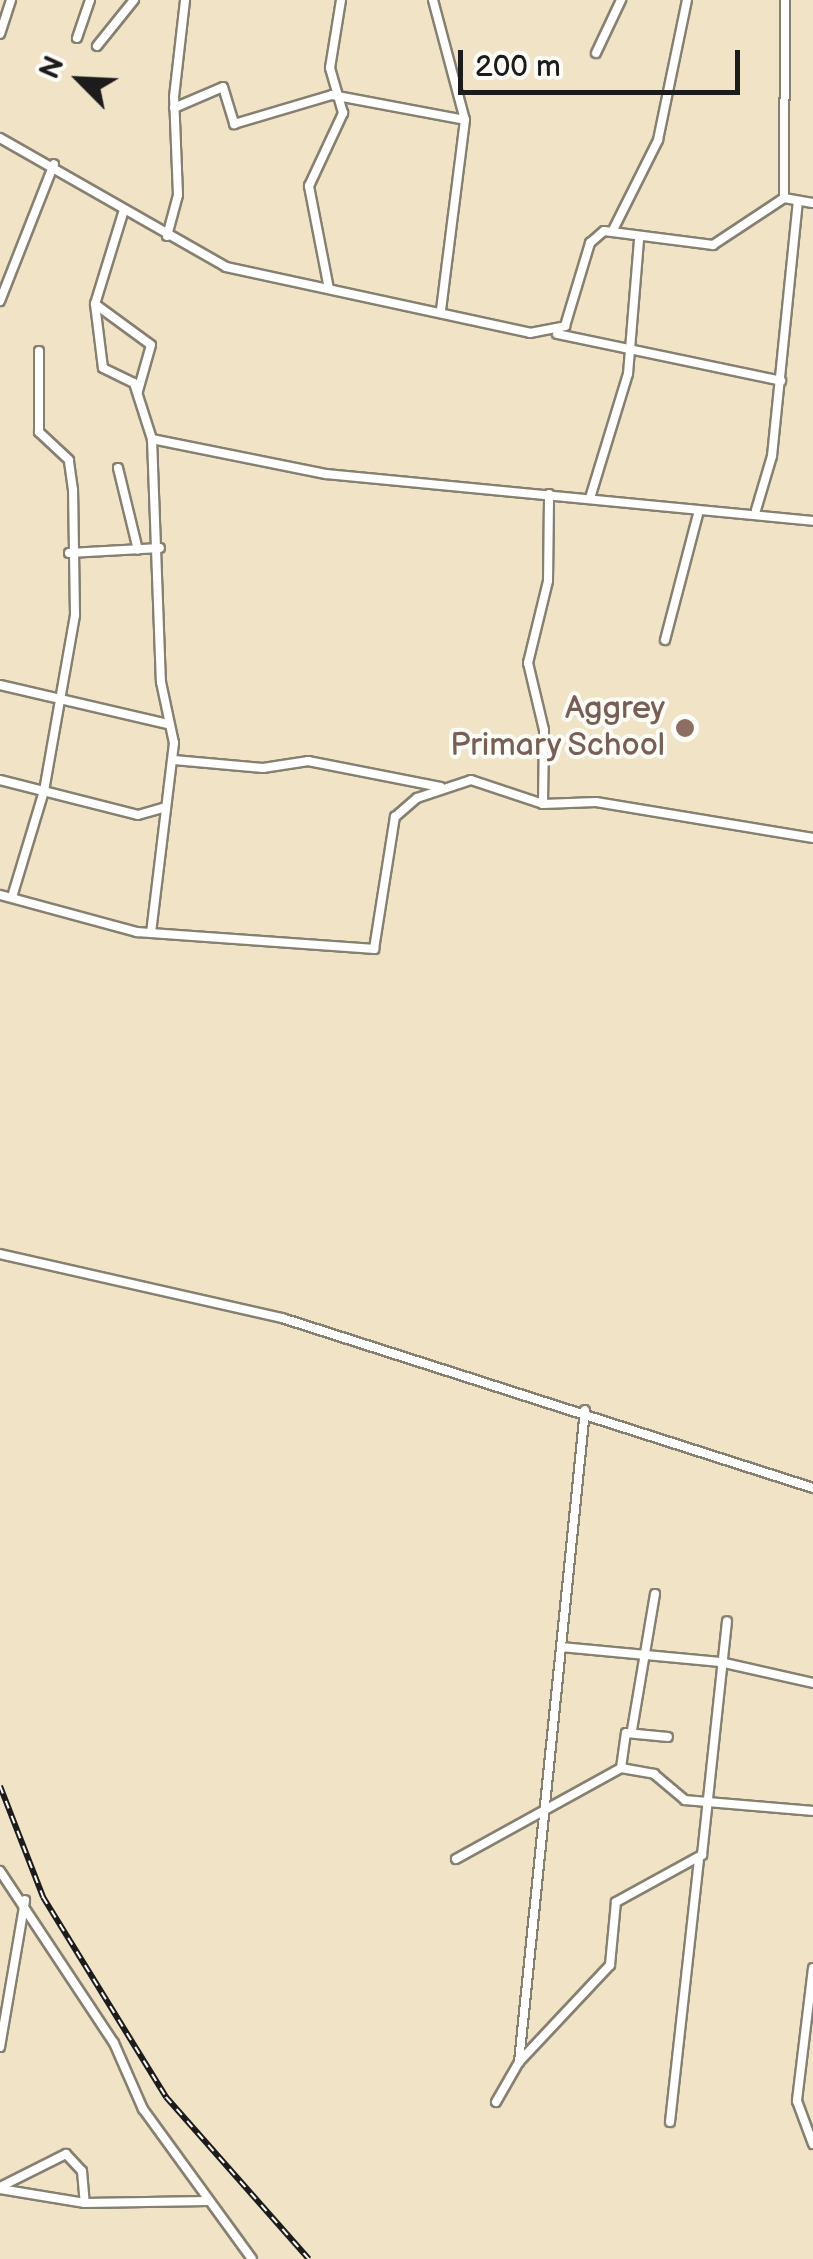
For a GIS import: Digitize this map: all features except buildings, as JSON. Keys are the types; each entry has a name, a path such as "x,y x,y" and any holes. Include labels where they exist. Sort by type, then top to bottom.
{"street":[{"path":"0,34 12,0"},
{"path":"77,38 90,0"},
{"path":"97,46 134,0"},
{"path":"167,236 178,195 174,108 185,0"},
{"path":"329,289 310,186 344,113 332,95 341,0"},
{"path":"432,0 465,120 441,310"},
{"path":"596,53 621,0"},
{"path":"557,334 590,243 613,230 658,140 686,0"},
{"path":"784,198 785,0"},
{"path":"174,108 223,87 234,124 332,95 465,120"},
{"path":"0,138 54,164 123,213 226,267 782,381"},
{"path":"0,300 54,164"},
{"path":"613,230 639,240 713,245 784,198 813,203"},
{"path":"756,510 782,381 798,202"},
{"path":"123,213 95,304 103,368 138,391"},
{"path":"590,498 631,351 639,240"},
{"path":"95,304 151,345 138,391 152,440 168,724 174,760 164,808 152,933"},
{"path":"12,897 44,791 75,614 69,554 71,474 39,432 39,351"},
{"path":"152,440 326,474 590,498 698,514 756,510 813,521"},
{"path":"118,468 138,550"},
{"path":"542,804 544,730 528,662 548,582 549,494"},
{"path":"665,640 698,514"},
{"path":"69,554 160,548"},
{"path":"0,685 59,692 110,716 168,724"},
{"path":"174,760 263,768 308,762 440,787"},
{"path":"0,780 138,815 164,808"},
{"path":"0,895 152,933 374,949 395,817 440,787 471,780 542,804 613,804 813,838"},
{"path":"0,1254 282,1318 585,1410 813,1488"},
{"path":"519,2062 539,1811 561,1646 585,1410"},
{"path":"621,1768 632,1730 654,1594"},
{"path":"670,2122 727,1621"},
{"path":"561,1646 720,1662 813,1683"},
{"path":"632,1730 668,1736"},
{"path":"456,1859 621,1768 654,1774 681,1799 813,1811"},
{"path":"496,2102 519,2062 610,1966 616,1902 699,1861"},
{"path":"0,1871 5,1884 25,1900 144,2109 252,2259"},
{"path":"0,2047 25,1900"},
{"path":"813,1968 798,2102 813,2144"},
{"path":"0,2188 66,2154 82,2172 84,2203"},
{"path":"0,2188 84,2203 208,2202"}],"railway":[{"path":"0,1786 43,1897 166,2097 309,2259"}],"place":[{"name":"Aggrey Primary School","path":"685,728"}]}
